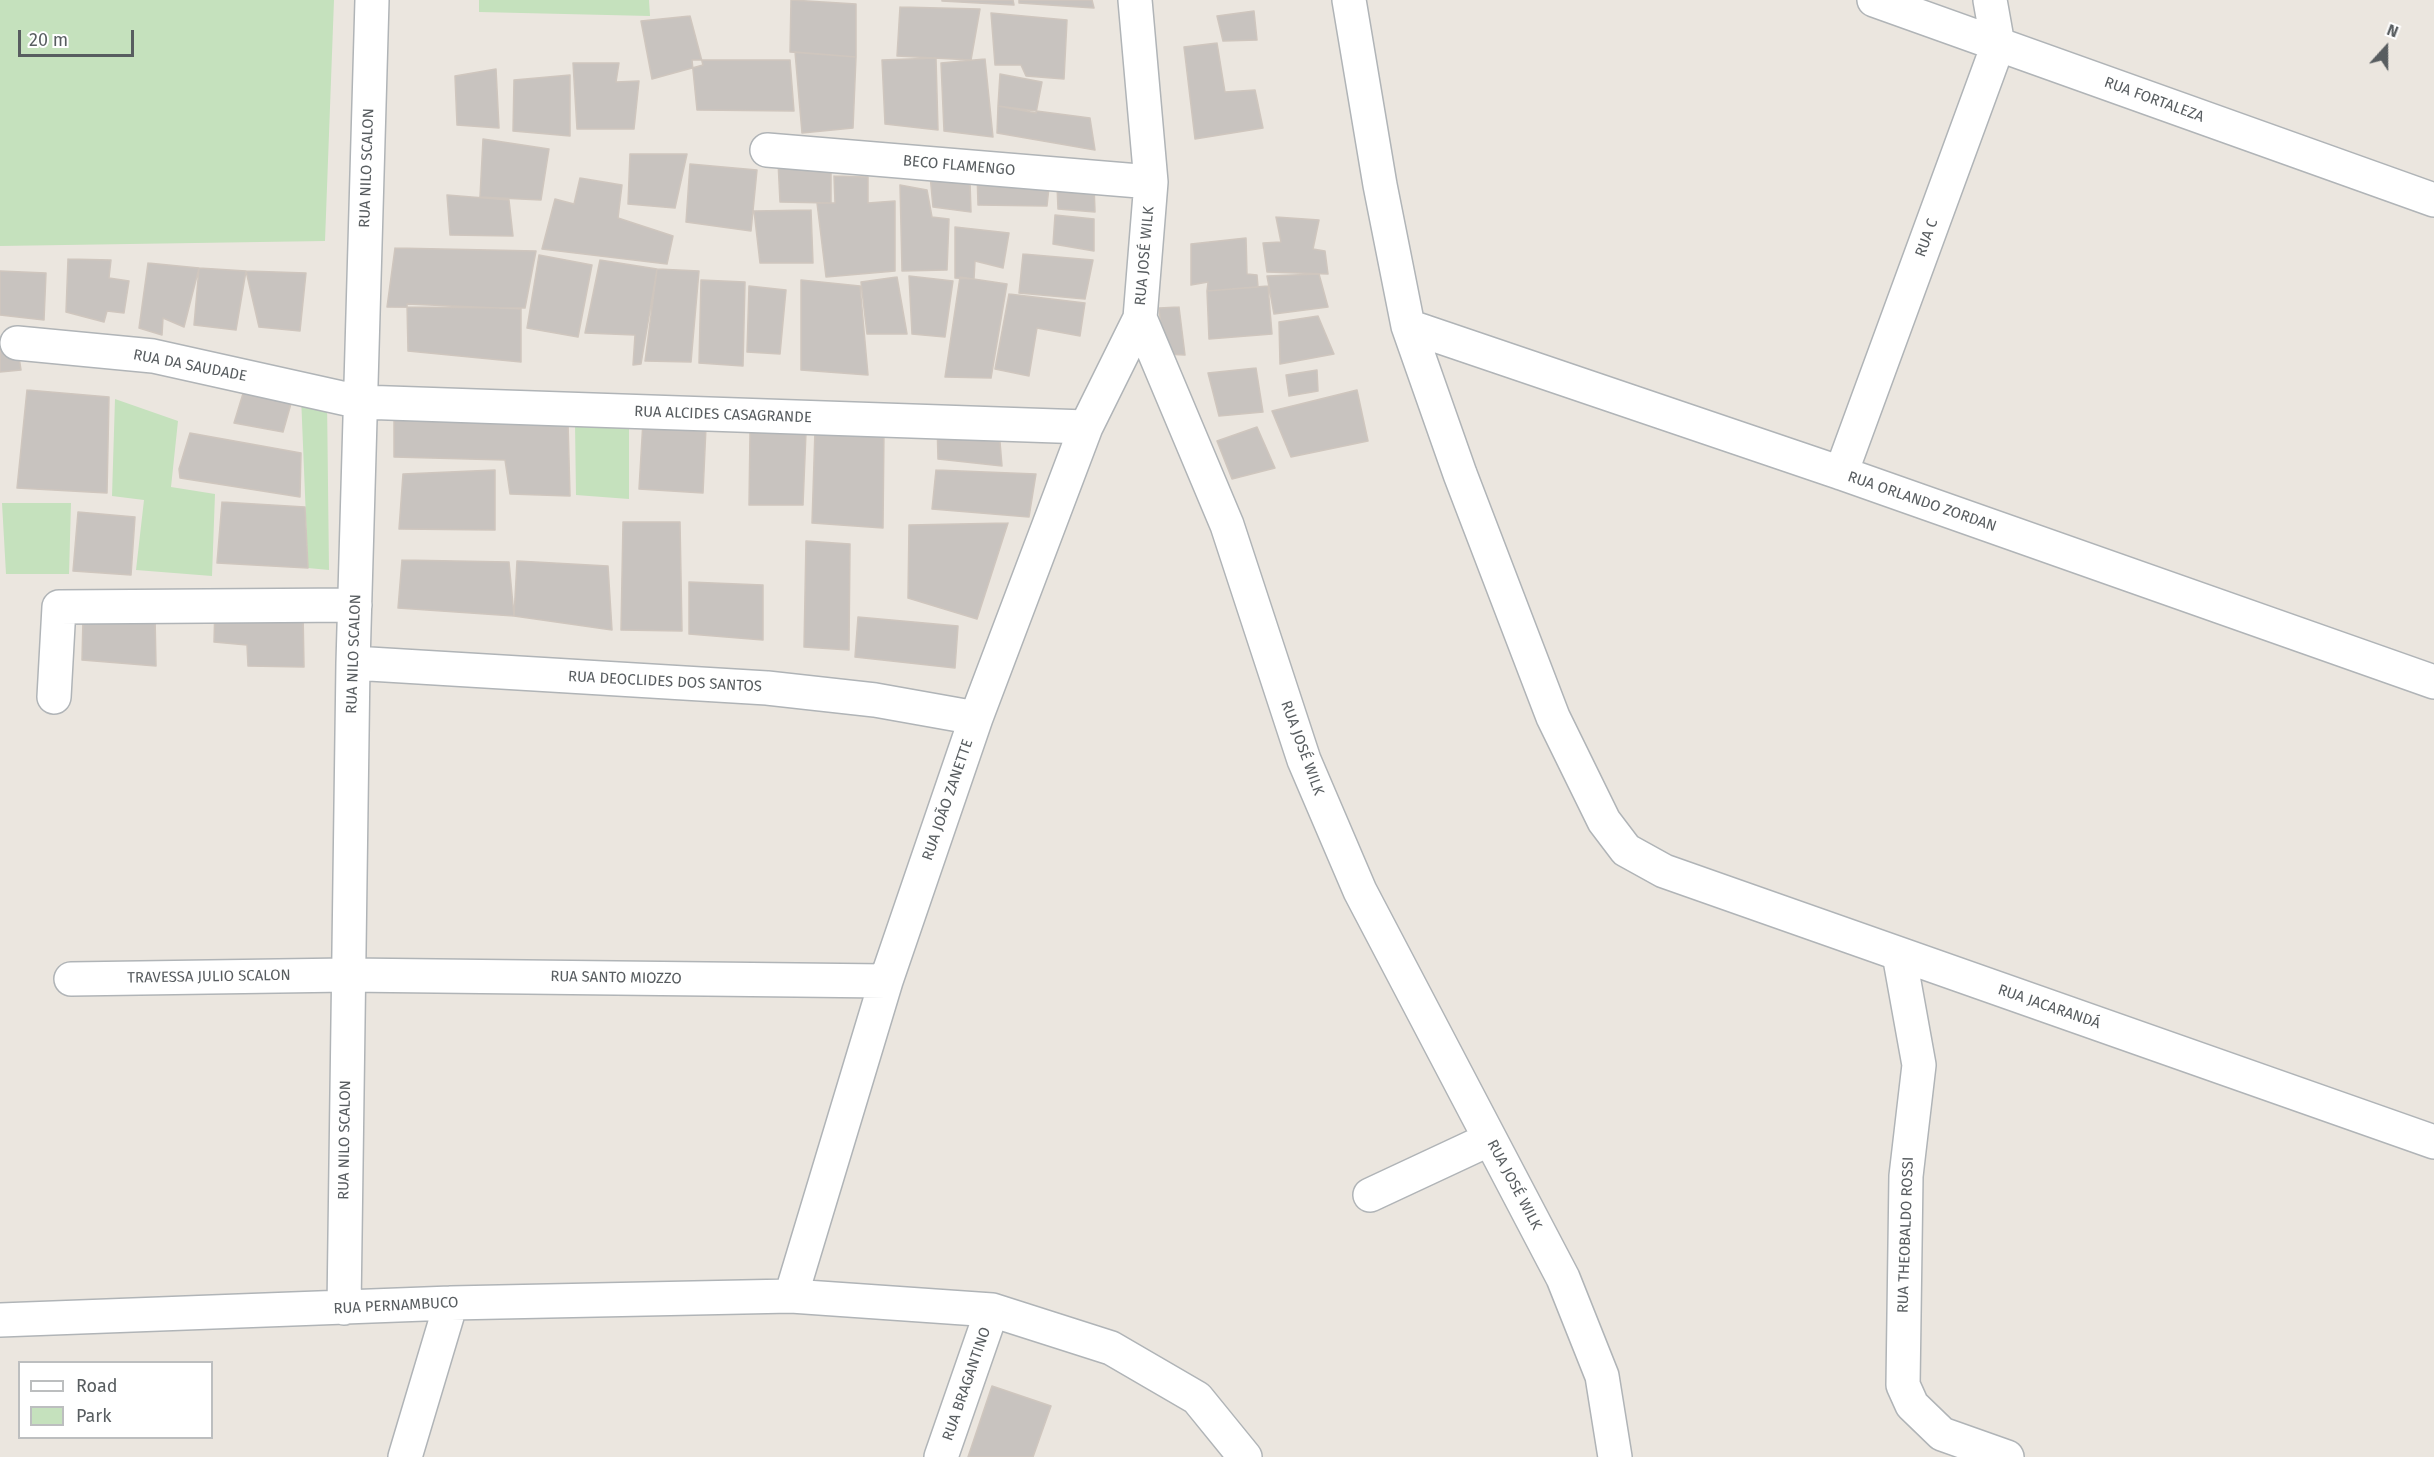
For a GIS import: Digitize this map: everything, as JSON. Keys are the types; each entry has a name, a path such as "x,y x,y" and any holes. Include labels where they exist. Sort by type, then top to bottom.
{"street":[{"name":"RUA NILO SCALON","path":"344,1308 353,663 372,0"},
{"name":"RUA JOSÉ WILK","path":"1135,0 1151,182 1140,318 1227,525 1304,760 1360,891 1563,1278 1602,1376 1615,1457"},
{"name":"RUA JACARANDÁ","path":"1349,0 1380,185 1408,326 1460,474 1553,717 1604,821 1626,850 1664,871 2434,1142"},
{"name":"RUA FORTALEZA","path":"1874,0 2434,200"},
{"path":"1990,0 1998,45"},
{"name":"RUA C","path":"1841,473 1998,45"},
{"name":"BECO FLAMENGO","path":"767,150 1151,182"},
{"name":"RUA JOÃO ZANETTE","path":"791,1296 886,981 976,718 1086,427 1140,318"},
{"name":"RUA ORLANDO ZORDAN","path":"1408,326 1841,473 2434,682"},
{"name":"RUA DA SAUDADE","path":"17,343 153,356 360,402"},
{"name":"RUA ALCIDES CASAGRANDE","path":"360,402 1086,427"},
{"path":"54,696 59,607 355,604"},
{"name":"RUA DEOCLIDES DOS SANTOS","path":"353,663 767,688 875,700 976,718"},
{"name":"RUA THEOBALDO ROSSI","path":"1899,954 1919,1065 1906,1176 1903,1385 1912,1405 1942,1434 2007,1457"},
{"name":"TRAVESSA JULIO SCALON","path":"70,979 347,975"},
{"name":"RUA SANTO MIOZZO","path":"347,975 886,981"},
{"path":"1370,1196 1490,1139"},
{"name":"RUA PERNAMBUCO","path":"0,1320 451,1303 791,1296 992,1310 1111,1347 1197,1398 1245,1457"},
{"path":"405,1457 451,1303"},
{"name":"RUA BRAGANTINO","path":"941,1457 992,1310"}],"green space":[{"path":"0,0 334,0 325,241 0,246"},
{"path":"479,0 649,0 650,16 479,12"},
{"path":"301,396 327,399 329,570 308,568"},
{"path":"115,399 178,421 171,487 215,494 212,576 136,570 144,500 112,496"},
{"path":"629,422 629,499 576,495 575,423"},
{"path":"2,503 71,503 69,574 6,574"}],"building":[{"path":"791,0 856,4 856,57 790,52"},
{"path":"1013,0 1014,5 942,1"},
{"path":"1019,0 1092,0 1094,8 1019,3"},
{"path":"900,7 980,9 971,60 897,56"},
{"path":"1254,11 1257,40 1223,41 1217,16"},
{"path":"991,13 1067,20 1064,79 1026,76 1021,65 995,65"},
{"path":"690,16 703,65 652,79 641,21"},
{"path":"1217,43 1225,92 1255,90 1263,128 1195,139 1184,47"},
{"path":"795,52 856,57 853,128 802,133"},
{"path":"936,58 938,130 885,124 882,60"},
{"path":"985,59 993,137 944,131 941,63"},
{"path":"692,60 790,60 794,111 697,110"},
{"path":"573,63 619,63 616,82 639,81 634,129 577,129"},
{"path":"496,69 499,128 457,125 455,76"},
{"path":"1000,74 1042,82 1036,113 998,106"},
{"path":"570,75 570,136 513,131 514,80"},
{"path":"998,106 1090,118 1095,150 997,133"},
{"path":"483,139 549,149 541,200 480,197"},
{"path":"630,154 687,154 675,208 628,204"},
{"path":"778,161 831,164 831,203 780,202"},
{"path":"690,164 757,170 751,231 686,222"},
{"path":"977,171 1050,178 1047,206 978,205"},
{"path":"930,175 970,182 971,212 933,207"},
{"path":"834,176 868,177 868,203 895,201 895,271 826,277 817,203 835,203"},
{"path":"580,178 622,185 618,218 673,236 667,264 542,249 555,199 574,204"},
{"path":"900,185 927,190 932,217 949,219 947,270 902,271"},
{"path":"1057,185 1094,185 1095,212 1058,209"},
{"path":"447,195 509,200 513,236 450,235"},
{"path":"811,210 813,263 760,263 754,211"},
{"path":"1055,215 1094,219 1094,251 1053,244"},
{"path":"1276,217 1319,220 1313,249 1325,251 1328,274 1267,272 1263,243 1281,242"},
{"path":"955,227 1009,233 1003,268 975,261 974,279 955,278"},
{"path":"1246,238 1247,274 1257,275 1258,287 1207,291 1208,282 1191,285 1191,244"},
{"path":"395,248 536,251 525,308 387,307"},
{"path":"1023,254 1093,260 1085,299 1019,293"},
{"path":"539,255 592,265 578,337 527,328"},
{"path":"68,259 111,260 109,278 129,281 124,313 107,311 104,322 66,312"},
{"path":"600,260 657,269 641,364 633,365 635,335 585,333"},
{"path":"148,263 199,268 184,327 163,318 162,335 139,328"},
{"path":"199,268 246,271 236,330 194,325"},
{"path":"657,269 699,271 691,362 645,361"},
{"path":"0,271 46,273 44,320 0,315"},
{"path":"246,271 306,273 300,331 259,327"},
{"path":"1319,274 1328,307 1274,314 1267,276"},
{"path":"909,276 953,281 945,337 912,334"},
{"path":"897,277 907,334 867,334 861,282"},
{"path":"960,277 1007,284 991,378 945,377"},
{"path":"701,280 745,282 743,366 699,363"},
{"path":"801,280 860,286 868,375 801,370"},
{"path":"749,286 786,290 780,354 747,352"},
{"path":"1268,286 1272,334 1209,339 1207,291"},
{"path":"1009,294 1085,303 1080,336 1037,328 1029,376 995,369"},
{"path":"407,304 521,309 521,362 408,351"},
{"path":"1179,307 1185,355 1164,354 1159,308"},
{"path":"1318,316 1334,354 1280,364 1279,322"},
{"path":"0,342 17,343 21,370 0,372"},
{"path":"1256,368 1263,412 1219,416 1208,373"},
{"path":"1317,370 1318,391 1289,396 1286,375"},
{"path":"245,387 294,393 283,432 234,423"},
{"path":"27,390 109,397 107,493 17,488"},
{"path":"1357,390 1368,441 1291,457 1272,411"},
{"path":"394,418 568,422 570,496 510,494 505,460 394,457"},
{"path":"643,421 706,427 703,493 639,489"},
{"path":"937,422 999,430 1002,466 938,459"},
{"path":"1257,427 1275,468 1232,479 1217,441"},
{"path":"884,429 883,528 812,523 815,430"},
{"path":"806,432 803,505 749,505 750,433"},
{"path":"190,433 301,453 300,497 180,478 179,469"},
{"path":"495,470 495,530 399,529 403,474"},
{"path":"936,470 1036,474 1029,517 932,509"},
{"path":"222,502 305,507 308,568 217,563"},
{"path":"78,512 135,517 131,575 73,571"},
{"path":"623,522 680,522 682,631 621,630"},
{"path":"1008,523 977,619 908,598 909,525"},
{"path":"806,541 850,544 849,650 804,647"},
{"path":"402,560 509,562 514,616 398,608"},
{"path":"517,561 608,566 612,630 514,616"},
{"path":"689,582 763,585 763,640 689,634"},
{"path":"215,606 303,611 304,667 248,666 247,645 214,642"},
{"path":"155,615 156,666 82,660 83,618"},
{"path":"858,617 958,626 955,668 855,657"},
{"path":"992,1386 1051,1406 1033,1457 968,1457"}]}
